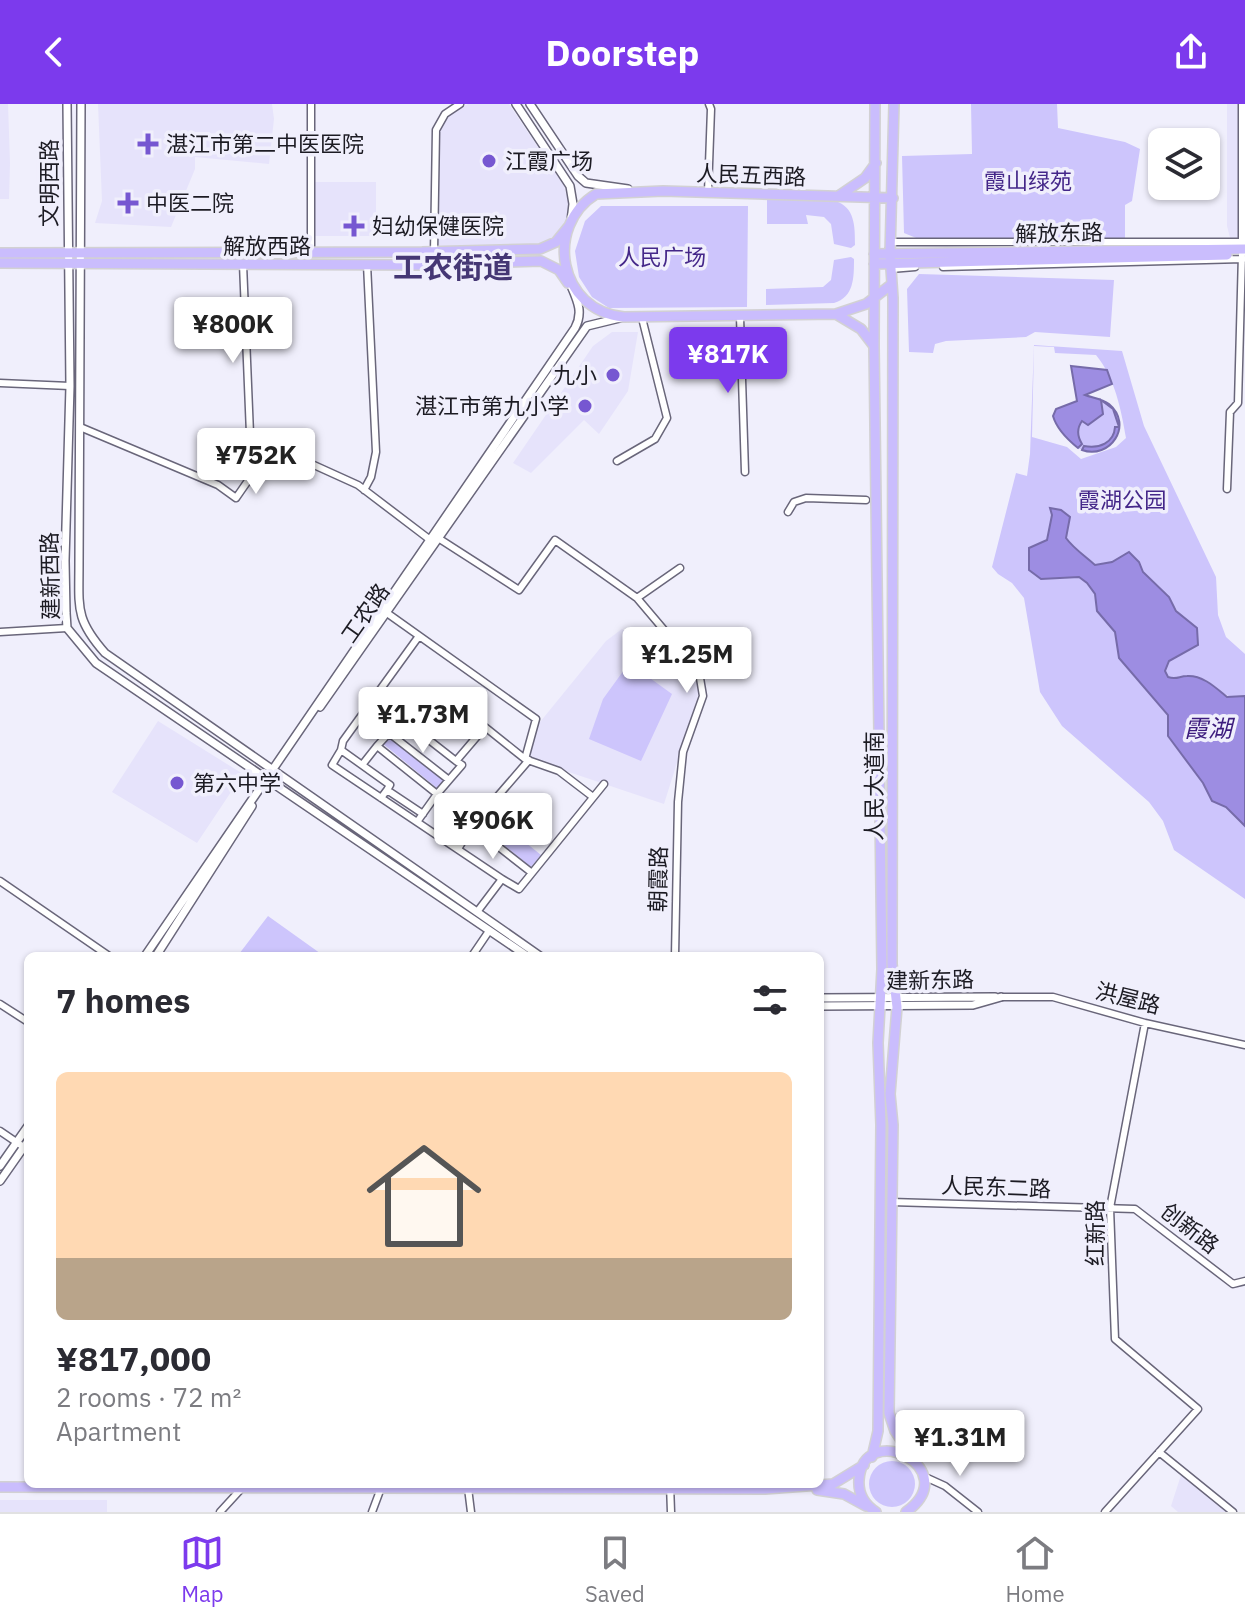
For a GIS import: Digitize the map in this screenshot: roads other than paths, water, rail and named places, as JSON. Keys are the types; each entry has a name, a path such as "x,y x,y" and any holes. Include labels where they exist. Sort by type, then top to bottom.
{"main road":[{"name":"人民大道南","path":"872,1457 878,1431 879,1003 882,957 874,346 875,104"},
{"name":"人民大道南","path":"894,104 890,262 892,964 896,1002 890,1094 893,1125 889,1413 895,1431 923,1476"},
{"path":"839,196 865,178 876,163"},
{"name":"解放西路","path":"0,253 81,258 540,249 556,242 587,199 607,192"},
{"name":"人民五西路","path":"607,192 893,198"},
{"path":"571,223 564,252 572,288"},
{"name":"解放东路","path":"874,259 890,262 1244,250"},
{"name":"解放西路","path":"0,263 68,258"},
{"name":"解放西路","path":"81,258 243,264 541,261 559,270 590,305 606,314 633,318"},
{"path":"633,318 836,314 875,299 892,284"},
{"path":"836,314 861,329 874,346"},
{"path":"824,1485 833,1484 872,1457 889,1451 914,1460"},
{"path":"864,1465 858,1483 860,1492 873,1510"},
{"path":"906,1512 921,1496 923,1476"},
{"path":"0,1487 24,1487"},
{"path":"669,1488 832,1491 873,1510"},
{"path":"769,1489 782,1488"}],"street":[{"name":"文明西路","path":"67,104 68,258"},
{"name":"文明西路","path":"81,104 81,258"},
{"path":"311,104 311,264"},
{"path":"434,252 436,130 445,114 460,104"},
{"path":"516,104 570,186 573,204 571,223"},
{"path":"530,104 578,176 586,183 663,191"},
{"path":"708,192 709,104"},
{"path":"1227,489 1230,412 1242,403 1242,104"},
{"path":"891,242 1244,250"},
{"path":"890,262 1244,250"},
{"name":"建新西路","path":"68,258 67,628 96,663 273,776"},
{"name":"建新西路","path":"81,258 80,615 86,632 105,653 273,776"},
{"path":"80,427 218,485 236,498 272,446 272,440 250,434 243,264"},
{"path":"364,490 371,477 376,452 367,264"},
{"name":"工农路","path":"159,952 579,321 580,306 572,288"},
{"path":"740,317 745,472"},
{"path":"617,461 655,439 667,418 633,318"},
{"name":"工农路","path":"148,952 387,613 434,538 587,326 633,318"},
{"path":"0,383 70,386"},
{"path":"272,446 364,490 434,538"},
{"path":"788,512 794,502 806,498 866,500"},
{"name":"朝霞路","path":"434,538 519,590 555,540 637,598 692,663 700,678 703,696 683,752 678,802 675,952"},
{"path":"637,598 680,568"},
{"path":"387,613 536,719 527,760 472,826 458,849"},
{"path":"0,632 67,628"},
{"path":"419,636 343,741 332,765 519,889 604,784"},
{"path":"362,765 401,718 462,765 417,822"},
{"path":"456,761 485,727 527,760 559,771 593,797"},
{"path":"389,733 449,780"},
{"path":"377,746 532,873"},
{"path":"341,750 390,785 381,798"},
{"path":"273,776 534,952"},
{"path":"273,776 521,952"},
{"path":"387,790 423,814"},
{"path":"477,912 502,879"},
{"path":"0,881 103,952"},
{"path":"475,952 489,931"},
{"name":"建新东路","path":"824,1006 896,1002 973,1005 1001,997"},
{"name":"洪屋路","path":"1001,997 1053,997 1145,1023 1245,1045"},
{"name":"建新东路","path":"824,998 879,1003"},
{"path":"0,1004 24,1019"},
{"name":"红新路","path":"1145,1023 1110,1208 1115,1339 1198,1409 1159,1452"},
{"path":"0,1131 24,1145"},
{"path":"0,1166 24,1145"},
{"path":"0,1181 24,1145"},
{"name":"人民东二路","path":"880,1203 1110,1208"},
{"name":"创新路","path":"1110,1208 1135,1209 1233,1284 1245,1281"},
{"path":"1105,1512 1159,1452 1233,1512"},
{"path":"923,1476 945,1486 978,1512"},
{"path":"220,1512 246,1488"},
{"path":"372,1512 381,1488"},
{"path":"468,1488 471,1512"},
{"path":"669,1488 669,1512"}],"water":[{"path":"1071,366 1107,370 1112,384 1085,395 1101,400 1103,414 1088,425 1082,421 1078,435 1082,444 1078,448 1060,430 1053,416 1056,409 1077,401"},
{"path":"1102,401 1109,404 1116,412 1119,427 1113,409"},
{"path":"1115,427 1119,427 1115,439 1102,450 1082,450 1084,446 1105,444 1112,437"},
{"name":"霞湖","path":"1050,508 1061,510 1070,517 1066,538 1095,565 1112,562 1129,552 1139,562 1143,572 1169,597 1176,611 1197,628 1198,645 1169,661 1165,671 1168,677 1198,678 1227,697 1245,696 1245,826 1226,807 1212,801 1203,783 1168,736 1168,715 1119,658 1115,632 1097,611 1095,594 1087,583 1079,577 1041,579 1029,570 1029,548 1047,540 1052,515"}],"place":[{"name":"湛江市第二中医医院","path":"148,144"},
{"name":"江霞广场","path":"489,161"},
{"name":"中医二院","path":"128,203"},
{"name":"妇幼保健医院","path":"354,226"},
{"name":"九小","path":"613,375"},
{"name":"湛江市第九小学","path":"585,406"},
{"name":"第六中学","path":"177,783"}],"district":[{"name":"工农街道","path":"453,268"}],"park label":[{"name":"霞山绿苑","path":"1028,181"},
{"name":"人民广场","path":"662,257"},
{"name":"霞湖公园","path":"1122,500"}]}
